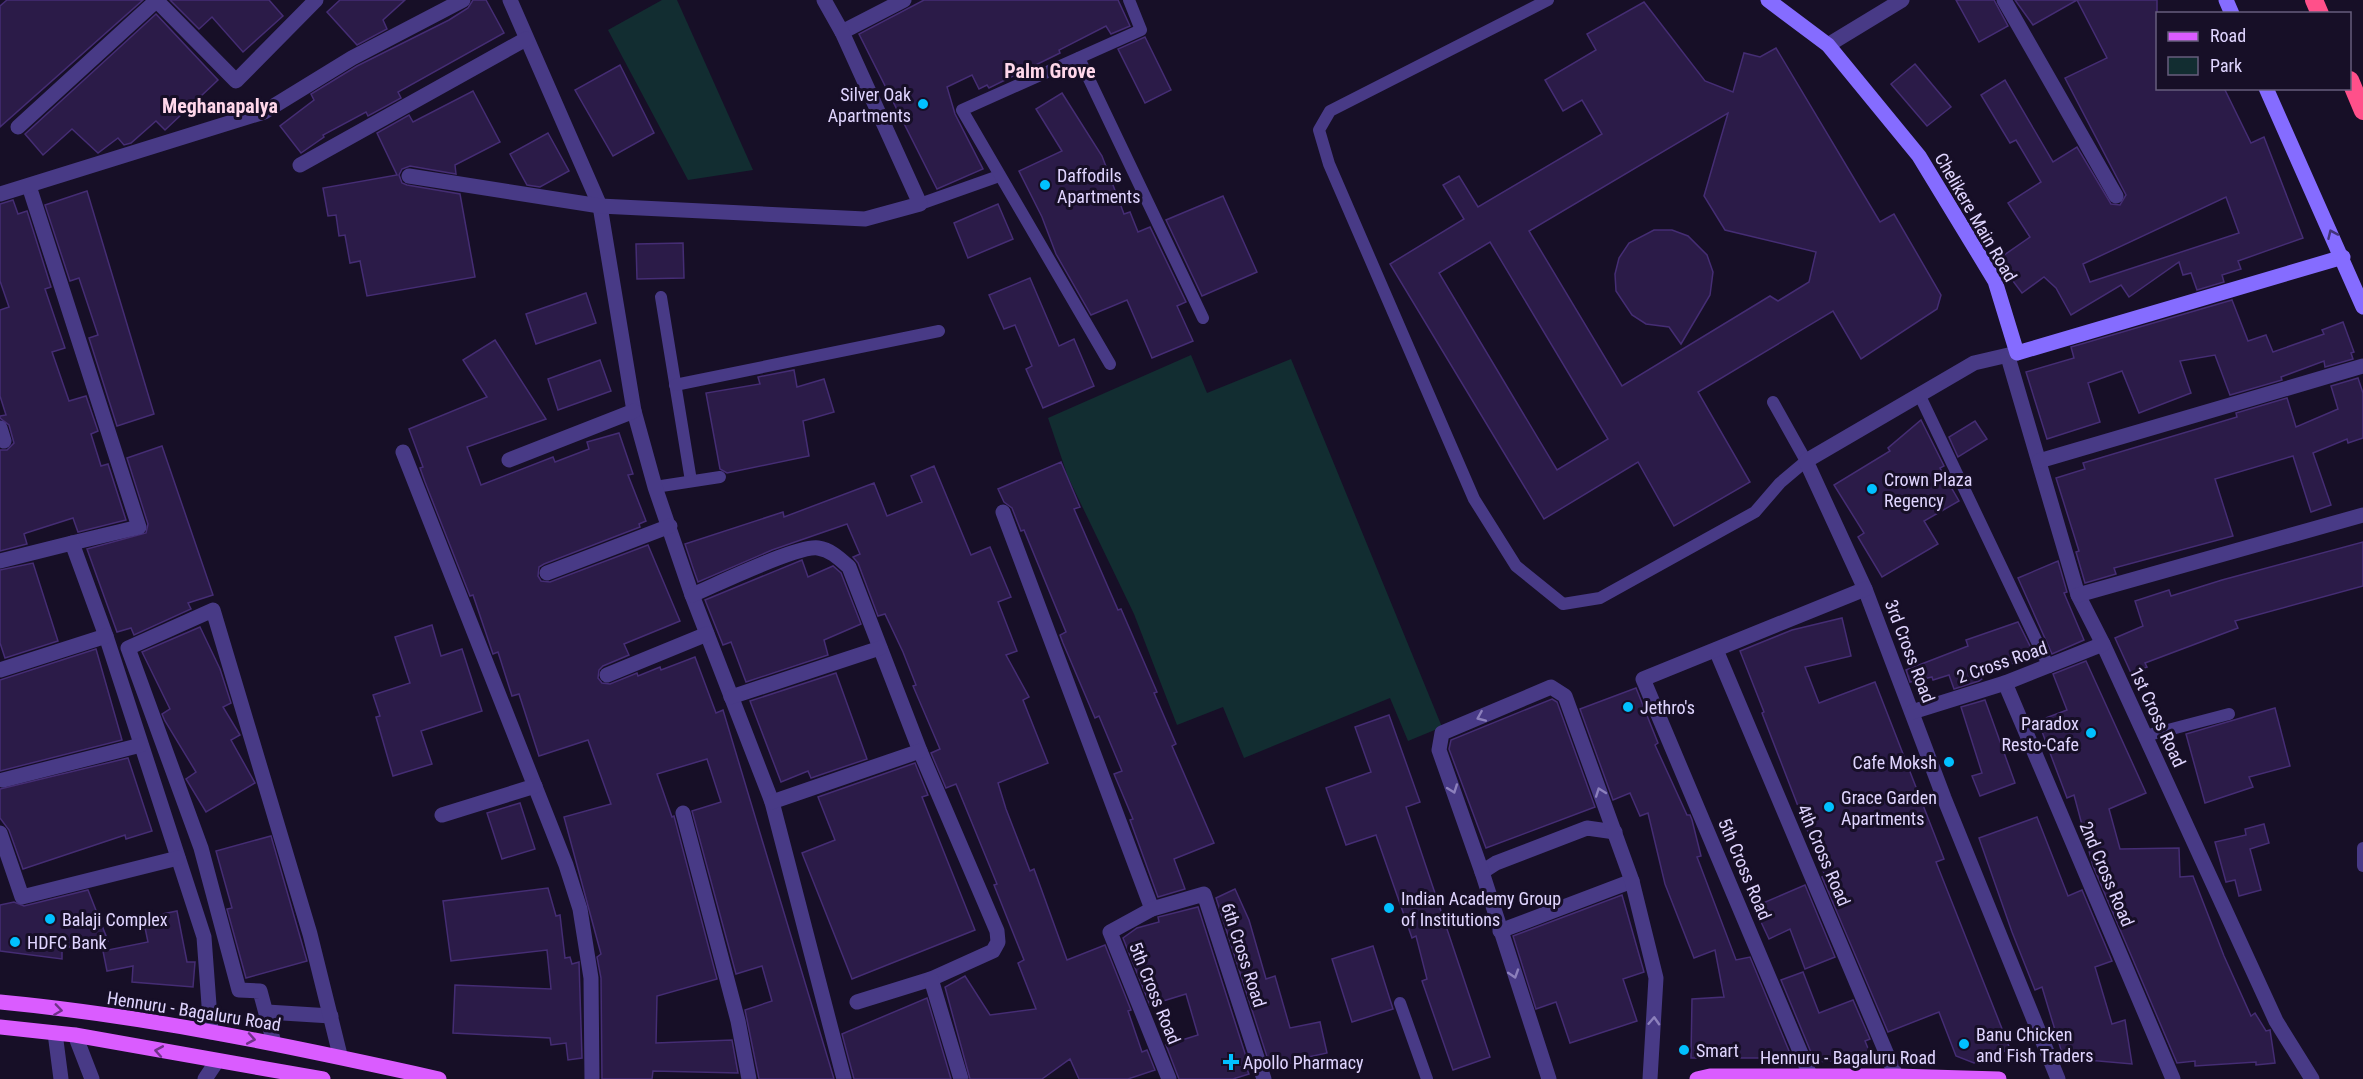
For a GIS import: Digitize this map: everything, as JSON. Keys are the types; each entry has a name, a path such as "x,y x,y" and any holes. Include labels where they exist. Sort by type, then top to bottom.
{"highway":[{"path":"2351,84 2363,111"}],"main road":[{"name":"Hennuru - Bagaluru Road","path":"0,1002 274,1043 340,1055 440,1079"},
{"path":"0,1027 75,1035 323,1079"},
{"name":"Hennuru - Bagaluru Road","path":"1697,1079 1710,1076 1810,1075 1999,1079"}],"street":[{"path":"18,127 157,0 236,81 316,0"},
{"path":"0,194 264,112 352,58 463,0"},
{"path":"510,0 600,206 634,411 655,487 692,595 772,802 844,1079"},
{"path":"409,176 600,206 865,219 920,204 842,32 824,0"},
{"path":"842,32 904,0"},
{"name":"Chelikere Main Road","path":"1768,0 1828,45 1919,156 1995,281 2012,355"},
{"path":"1828,45 1902,0"},
{"path":"2004,0 2115,196"},
{"path":"300,165 526,39"},
{"path":"2267,90 2343,257 2363,307"},
{"path":"0,561 139,527 29,186"},
{"path":"1806,461 1974,363 2012,355 2343,257"},
{"name":"1st Cross Road","path":"2012,355 2039,461 2078,595 2103,644 2276,1021 2312,1079"},
{"path":"2039,461 2363,366"},
{"path":"509,460 634,411"},
{"path":"403,452 566,865 580,909 591,978 592,1079"},
{"name":"3rd Cross Road","path":"1806,461 1865,590 2058,1079"},
{"path":"1003,512 1152,909"},
{"path":"2078,595 2363,515"},
{"path":"547,573 670,526"},
{"path":"72,543 106,636 204,937 211,1032"},
{"path":"692,595 794,553 816,548 835,554 849,567 920,750 998,931 998,942 993,951 931,979 857,1002"},
{"path":"1716,650 1865,590"},
{"path":"274,1043 260,991 239,990 201,848 128,648 213,610 310,934 340,1055"},
{"path":"608,675 707,634"},
{"path":"0,670 106,636"},
{"name":"2 Cross Road","path":"1912,712 2005,683 2103,644"},
{"path":"731,697 880,648"},
{"name":"5th Cross Road","path":"1716,650 1643,679 1810,1075"},
{"name":"4th Cross Road","path":"1716,650 1896,1076"},
{"name":"2nd Cross Road","path":"2005,683 2173,1079"},
{"path":"1549,1079 1482,872 1438,750 1443,733 1551,687 1565,696 1632,881 1656,978 1650,1079"},
{"path":"3,780 141,745"},
{"path":"772,802 920,750"},
{"path":"442,815 535,786"},
{"path":"683,813 738,1021 749,1079"},
{"path":"1482,872 1496,863 1587,828 1615,832"},
{"path":"0,833 22,897 178,858"},
{"path":"1500,931 1632,881"},
{"name":"6th Cross Road","path":"1152,909 1204,894 1264,1079"},
{"name":"5th Cross Road","path":"1152,909 1110,932 1169,1079"},
{"path":"931,979 961,1079"},
{"path":"267,1012 332,1016"},
{"path":"55,1033 61,1079"},
{"path":"75,1035 92,1079"},
{"path":"205,1079 217,1061"}],"lane":[{"path":"1110,364 962,110 1141,30 1129,0"},
{"path":"1548,0 1330,111 1319,130 1329,164 1474,499 1516,566 1563,604 1600,598 1755,512 1780,483 1806,461 1773,402"},
{"path":"1079,58 1203,318"},
{"path":"920,204 999,176"},
{"path":"661,297 691,481"},
{"path":"675,385 939,331"},
{"path":"1920,396 2049,667"},
{"path":"655,487 720,477"},
{"path":"2145,736 2229,714"},
{"path":"2363,848 2363,866"},
{"path":"1400,1003 1427,1079"}],"green space":[{"path":"662,0 677,0 753,170 688,180 608,30"},
{"path":"1191,355 1207,393 1291,359 1442,727 1408,741 1390,698 1244,758 1223,707 1177,725 1134,614 1068,477 1048,418"}],"building":[{"path":"7,0 143,0 0,127 0,6"},
{"path":"170,0 269,0 283,16 243,52 212,17 199,29"},
{"path":"340,0 405,0 383,20 387,29 357,45 327,12"},
{"path":"473,0 486,0 504,33 398,92 401,98 368,116 366,112 323,135 324,137 301,153 280,126 314,100 311,94 357,66 449,20 468,8"},
{"path":"924,0 1118,0 1130,26 1111,34 1106,26 1059,50 1060,53 989,88 987,85 979,89 972,75 947,87 955,114 983,169 937,189 859,34"},
{"path":"1956,0 1994,0 2008,26 1979,42"},
{"path":"2015,0 2077,0 2033,25"},
{"path":"2077,0 2157,0 2156,90 2225,90 2251,143 2264,137 2303,238 2238,261 2241,269 2222,275 2224,282 2197,290 2191,273 2183,275 2179,262 2129,297 2121,285 2071,315 2056,288 2044,277 2022,293 1997,260 2030,237 2008,203 2041,182 2016,140 2010,143 1981,95 2005,80 2053,162 2077,147 2111,204 2120,205 2126,195 2065,78 2107,58","holes":["2226,197 2239,233 2090,282 2083,264"]},
{"path":"1644,2 1705,81 1733,92 1744,53 1760,57 1776,48 1880,222 1894,214 1941,295 1937,309 1861,359 1833,311 1698,392 1750,482 1674,526 1638,462 1544,519 1390,264 1464,219 1443,185 1459,176 1478,207 1602,134 1582,100 1563,111 1545,80 1596,50 1587,34","holes":["1728,113 1704,196 1725,230 1816,252 1809,282 1778,301 1770,296 1622,386 1529,231","1490,242 1608,439 1557,470 1439,273"]},
{"path":"156,14 218,80 165,130 156,121 131,143 124,145 118,138 98,153 72,129 43,155 25,134"},
{"path":"1145,37 1171,90 1145,103 1118,49"},
{"path":"1915,64 1951,107 1927,126 1891,84"},
{"path":"620,65 654,133 613,156 575,90"},
{"path":"473,91 500,142 455,165 456,174 410,166 402,169 399,175 402,183 407,185 460,194 475,277 367,296 360,261 350,263 345,235 339,236 336,215 328,216 323,188 397,175 377,133 409,115 413,122"},
{"path":"1062,93 1102,156 1124,214 1130,212 1138,232 1150,227 1186,302 1177,306 1193,341 1152,358 1127,300 1091,315 1056,254 1042,217 1019,171 1062,151 1036,109"},
{"path":"548,133 569,171 540,187 527,185 510,154"},
{"path":"87,191 154,414 117,426 89,338 98,335 79,278 70,281 45,205"},
{"path":"1223,196 1257,272 1202,296 1166,220"},
{"path":"13,200 18,214 27,211 51,287 45,289 65,348 52,352 69,401 86,396 98,431 91,434 101,466 108,464 126,520 78,532 73,518 26,533 24,534 27,544 0,551 0,450 7,450 14,443 9,425 0,418 6,415 0,396 0,310 9,307 0,281 0,204"},
{"path":"998,204 1013,239 968,258 954,223"},
{"path":"1654,230 1672,230 1688,236 1707,255 1713,272 1710,295 1681,344 1669,327 1646,324 1632,315 1616,291 1615,274 1619,258 1629,243"},
{"path":"683,243 684,278 637,279 636,244"},
{"path":"1030,278 1059,346 1074,339 1094,386 1043,408 1026,369 1032,366 1015,325 1004,329 989,295"},
{"path":"586,293 596,323 536,344 526,314"},
{"path":"2232,300 2248,341 2266,335 2273,352 2324,334 2322,330 2343,322 2354,352 2351,353 2353,359 2325,367 2324,361 2281,377 2282,380 2230,395 2215,355 2180,361 2191,393 2139,413 2122,371 2088,383 2100,422 2047,439 2026,372 2074,358 2071,347"},
{"path":"495,340 546,419 467,447 481,485 553,457 555,462 589,449 587,442 619,433 633,474 628,475 646,521 639,524 640,527 544,564 539,567 538,576 541,581 550,582 648,545 680,621 624,644 629,655 603,666 599,670 598,678 602,683 610,684 637,673 638,676 660,667 661,670 695,657 716,713 723,710 834,1079 759,1079 745,1010 772,1001 762,966 736,974 692,811 721,802 707,759 657,774 672,817 674,816 717,979 657,996 656,1043 732,1040 738,1073 653,1071 652,1079 602,1079 601,978 597,957 601,954 564,817 611,804 588,740 539,756 519,694 512,696 498,652 493,654 473,595 470,596 425,482 420,468 423,467 409,429 487,397 463,360"},
{"path":"600,360 611,391 558,410 548,379"},
{"path":"794,370 797,387 824,379 834,412 803,421 809,456 727,473 720,469 706,393 760,384 758,377"},
{"path":"2358,378 2363,393 2363,438 2348,443 2347,439 2313,453 2331,505 2311,512 2293,456 2215,479 2233,536 2114,568 2116,574 2085,583 2076,552 2079,551 2056,478 2085,469 2083,463 2237,417 2236,413 2287,398 2296,427 2338,409 2331,386"},
{"path":"1921,420 1944,466 1940,468 1959,501 1924,521 1938,544 1882,577 1858,537 1864,533 1834,485 1890,451 1888,448"},
{"path":"1975,421 1987,439 1958,457 1949,437"},
{"path":"162,446 213,595 188,603 191,609 134,635 131,628 117,632 87,549 146,533 148,524 127,458"},
{"path":"1061,462 1080,507 1074,509 1157,692 1154,693 1176,744 1172,746 1214,843 1174,859 1185,889 1158,897 1130,820 1133,819 1114,774 1122,771 1099,716 1095,718 1063,643 1060,635 1066,632 1024,530 1021,531 1012,508 1004,502 998,489"},
{"path":"934,466 971,555 990,547 1011,597 998,602 1017,651 1006,655 1029,697 1023,700 1048,763 998,783 1006,809 1030,871 1034,869 1067,960 1105,945 1131,1010 1128,1011 1142,1052 1147,1050 1155,1070 1128,1079 1079,1079 1070,1059 1042,1079 970,1079 945,987 965,976 990,1015 1036,1009 1018,963 1024,960 994,885 997,884 956,784 946,788 931,753 940,749 913,686 916,685 903,652 885,614 878,616 858,563 853,557 860,554 847,524 772,550 698,582 685,544 783,512 784,517 874,483 887,516 922,502 911,476"},
{"path":"2363,542 2363,586 2235,621 2238,628 2145,663 2147,667 2131,673 2115,638 2143,626 2135,601 2169,590 2171,596"},
{"path":"802,560 808,577 833,566 841,573 861,624 824,640 828,655 746,682 731,642 723,645 705,600"},
{"path":"2058,561 2067,592 2064,593 2084,640 2052,654 2018,578"},
{"path":"33,563 58,641 5,658 0,643 0,570"},
{"path":"1842,618 1851,656 1805,667 1819,703 1875,682 1944,859 1936,862 2010,1049 1974,1063 1956,1056 1939,1012 1888,1032 1822,877 1825,876 1740,651 1792,630"},
{"path":"2018,622 2035,656 1981,674 1982,679 1979,681 1954,689 1949,675 1933,680 1932,677 1910,682 1906,670 1968,646 1966,640"},
{"path":"432,625 441,656 462,649 482,711 421,731 432,764 393,776 376,717 380,716 373,695 410,683 395,637"},
{"path":"200,627 220,669 231,703 223,707 240,735 231,740 255,783 206,812 186,779 196,772 165,721 162,714 170,709 142,652"},
{"path":"96,649 122,740 0,771 0,680"},
{"path":"2086,661 2146,793 2109,809 2120,849 2179,848 2180,877 2193,876 2224,956 2251,1016 2255,1013 2266,1031 2270,1030 2275,1063 2195,1066 2195,1061 2177,1063 2093,866 2074,795 2067,798 2038,721 2067,710 2053,674"},
{"path":"836,673 867,759 811,778 808,771 781,782 750,701"},
{"path":"1636,688 1658,743 1655,745 1687,815 1690,815 1692,820 1701,856 1697,857 1736,960 1750,957 1792,1058 1691,1058 1692,999 1724,997 1715,950 1694,958 1665,884 1648,813 1640,816 1630,793 1613,800 1580,709"},
{"path":"1552,699 1557,702 1595,807 1486,848 1449,749 1451,740"},
{"path":"1985,700 2015,783 1980,796 1972,776 1982,773 1961,707"},
{"path":"2275,708 2290,766 2249,777 2253,787 2205,803 2186,734"},
{"path":"1389,715 1420,802 1406,807 1490,1057 1453,1070 1422,981 1427,979 1416,936 1412,938 1376,835 1346,845 1326,788 1371,772 1355,727"},
{"path":"128,758 152,831 126,839 125,835 23,869 9,830 0,818 0,789"},
{"path":"915,763 928,795 922,797 975,930 852,979 802,853 835,840 818,797"},
{"path":"520,803 535,849 502,859 487,813"},
{"path":"2037,817 2068,896 2082,890 2112,961 2095,967 2112,1024 2125,1020 2132,1064 2076,1059 2065,1063 2042,987 2035,990 2012,932 1979,838"},
{"path":"2264,824 2269,843 2250,849 2261,890 2239,896 2235,880 2226,882 2215,842 2246,835 2245,829"},
{"path":"271,836 307,961 246,978 227,909 232,908 216,851"},
{"path":"1805,885 1835,957 1805,969 1790,929 1769,939 1754,907"},
{"path":"548,888 556,916 560,915 565,958 570,957 572,964 579,962 582,1058 568,1060 566,1043 551,1045 550,1038 453,1033 455,985 551,989 547,950 451,961 443,901"},
{"path":"1235,889 1249,920 1266,979 1275,976 1290,1028 1320,1022 1327,1053 1299,1059 1301,1062 1270,1066 1216,898"},
{"name":"Balaji Complex","path":"88,890 108,941 62,948 62,959 0,951 0,905 14,902 24,906"},
{"path":"1622,895 1644,972 1623,979 1637,1021 1570,1043 1556,1002 1536,1009 1513,936"},
{"path":"1198,907 1250,1069 1247,1069 1249,1074 1233,1079 1179,1079 1166,1045 1198,1035 1186,994 1150,1005 1123,938 1137,928 1159,922 1158,917"},
{"path":"177,911 187,962 195,962 193,987 132,982 133,966 107,971 103,951 148,942 143,918"},
{"path":"1373,946 1393,1009 1352,1022 1332,959"},
{"path":"1803,972 1819,1013 1853,1000 1870,1039 1865,1041 1872,1058 1815,1062 1781,980"},
{"path":"927,998 951,1079 854,1079 842,1034"}],"place":[{"name":"Silver Oak Apartments","path":"923,104"},
{"name":"Daffodils Apartments","path":"1045,185"},
{"name":"Crown Plaza Regency","path":"1872,489"},
{"name":"Jethro's","path":"1628,707"},
{"name":"Paradox Resto-Cafe","path":"2091,733"},
{"name":"Cafe Moksh","path":"1949,762"},
{"name":"Grace Garden Apartments","path":"1829,807"},
{"name":"Indian Academy Group of Institutions","path":"1389,908"},
{"name":"Balaji Complex","path":"50,919"},
{"name":"HDFC Bank","path":"15,942"},
{"name":"Banu Chicken and Fish Traders","path":"1964,1044"},
{"name":"Smart","path":"1684,1050"},
{"name":"Apollo Pharmacy","path":"1231,1062"}],"district":[{"name":"Palm Grove","path":"1050,71"},
{"name":"Meghanapalya","path":"220,106"}]}
